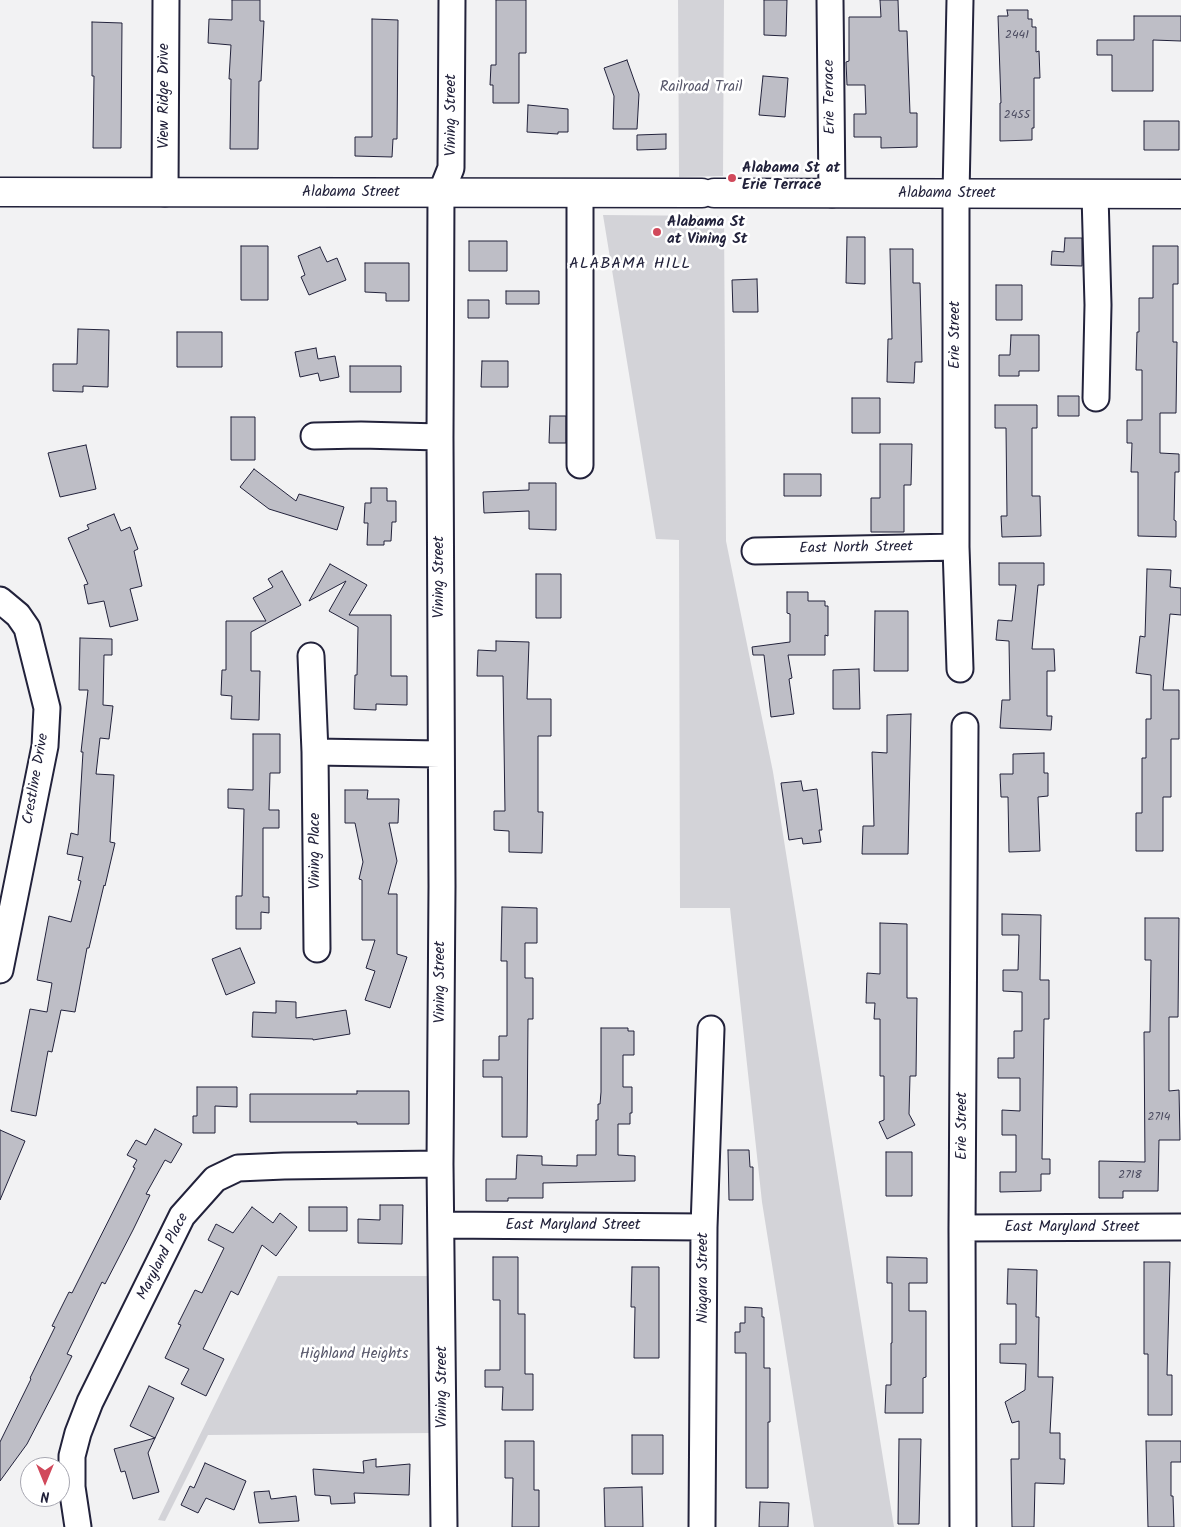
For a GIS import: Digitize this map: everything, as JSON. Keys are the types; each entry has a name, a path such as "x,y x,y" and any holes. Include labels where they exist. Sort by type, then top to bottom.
{"main road":[{"name":"Alabama Street","path":"0,192 1181,194"}],"street":[{"name":"View Ridge Drive","path":"165,192 166,0"},
{"name":"Vining Street","path":"442,1526 440,1164 441,193 451,168 452,0"},
{"name":"Erie Terrace","path":"830,0 832,194"},
{"name":"Erie Street","path":"960,0 956,194 956,547 960,669"},
{"path":"580,193 580,465"},
{"path":"1095,194 1098,305 1096,398"},
{"path":"314,436 440,437"},
{"name":"East North Street","path":"755,551 956,547"},
{"name":"Crestline Drive","path":"0,600 18,615 27,628 47,708 45,746 0,970"},
{"name":"Vining Place","path":"311,656 315,752 317,949"},
{"name":"Erie Street","path":"963,1527 962,1228 965,726"},
{"path":"315,752 440,754"},
{"name":"Niagara Street","path":"702,1527 704,1227 711,1029"},
{"name":"Maryland Place","path":"78,1527 72,1487 72,1456 78,1432 90,1402 182,1216 215,1178 238,1168 440,1164"},
{"name":"East Maryland Street","path":"441,1225 704,1227"},
{"name":"East Maryland Street","path":"962,1228 1181,1227"}],"green space":[{"name":"Railroad Trail","path":"678,0 724,0 723,176 679,177"},
{"path":"603,215 724,216 726,541 773,772 894,1527 814,1527 762,1202 730,908 680,908 679,540 656,539"},
{"name":"Highland Heights","path":"278,1276 434,1276 432,1433 208,1435 165,1521 158,1520"}],"building":[{"path":"232,0 260,0 260,21 264,21 261,81 259,81 258,149 230,149 231,79 229,79 231,45 208,43 209,19 232,20"},
{"path":"496,0 526,0 526,53 519,53 519,103 493,103 493,85 490,85 491,65 496,65"},
{"path":"764,0 787,0 786,36 764,35"},
{"path":"880,0 898,0 899,31 907,31 910,113 917,113 917,147 881,148 881,137 854,137 854,114 866,114 865,85 847,85 846,62 849,61 849,17 881,17"},
{"path":"1007,10 1028,10 1028,19 1032,19 1032,27 1036,27 1036,52 1039,51 1040,78 1034,78 1034,128 1032,128 1032,140 1000,141 1001,103 998,16 1008,16"},
{"path":"1134,16 1181,16 1181,41 1153,40 1153,91 1112,91 1112,55 1097,55 1097,40 1134,40"},
{"path":"372,19 398,20 397,139 393,139 392,157 355,156 355,137 372,137"},
{"path":"92,22 122,23 121,148 93,148 94,76 92,76"},
{"path":"627,60 639,94 637,129 613,129 614,96 604,68"},
{"path":"763,76 788,78 785,117 759,115"},
{"path":"528,105 568,109 568,132 558,132 558,134 527,132"},
{"path":"1144,121 1179,121 1179,150 1144,150"},
{"path":"666,134 666,149 637,150 637,135"},
{"path":"847,237 865,237 865,284 846,283"},
{"path":"1065,238 1082,238 1082,266 1051,265 1052,251 1064,252"},
{"path":"469,241 507,241 507,271 469,271"},
{"path":"241,246 268,246 268,300 241,300"},
{"path":"1153,246 1178,246 1178,284 1173,284 1173,342 1177,342 1176,413 1160,413 1160,453 1179,454 1179,472 1175,472 1174,520 1176,521 1176,537 1138,536 1138,472 1131,472 1132,443 1127,443 1127,420 1142,420 1142,370 1136,370 1139,298 1153,298"},
{"path":"320,247 327,262 337,258 346,280 309,295 301,277 305,275 298,256"},
{"path":"890,249 913,249 913,283 920,283 922,362 915,362 914,383 887,382 888,339 892,339"},
{"path":"365,263 409,263 409,301 386,301 386,293 365,292"},
{"path":"757,279 758,312 733,312 732,280"},
{"path":"996,285 1022,285 1022,320 996,320"},
{"path":"506,291 539,291 539,304 506,304"},
{"path":"468,300 489,300 489,318 468,318"},
{"path":"78,329 109,330 108,387 83,386 83,392 53,391 53,364 77,364"},
{"path":"177,332 222,332 222,367 177,367"},
{"path":"1011,335 1039,335 1039,371 1019,371 1019,376 999,376 999,355 1010,355"},
{"path":"316,348 318,359 335,356 339,377 320,381 318,373 300,377 295,352"},
{"path":"482,361 508,361 508,387 481,387"},
{"path":"350,366 401,366 401,392 350,392"},
{"path":"1058,396 1079,396 1079,416 1058,416"},
{"path":"852,398 880,398 880,433 852,433"},
{"path":"995,405 1037,405 1037,428 1032,428 1032,496 1040,496 1041,536 1002,537 1001,516 1007,516 1006,428 995,428"},
{"path":"550,416 566,416 566,443 549,443"},
{"path":"231,417 255,417 255,460 231,460"},
{"path":"880,444 912,444 911,485 904,485 904,532 871,532 871,498 880,498"},
{"path":"86,445 96,489 60,497 48,453"},
{"path":"254,469 296,501 299,494 344,507 337,530 269,509 240,487"},
{"path":"784,474 821,474 821,496 784,496"},
{"path":"529,483 556,483 556,530 529,529 529,511 484,513 483,492 529,490"},
{"path":"371,488 387,488 387,501 396,501 396,522 392,522 391,541 384,541 384,545 367,545 368,523 364,523 365,503 371,503"},
{"path":"114,514 121,531 130,527 138,549 134,551 142,586 130,589 138,620 110,627 104,601 88,604 84,585 88,584 68,538 89,529 87,525"},
{"path":"999,563 1044,563 1044,585 1038,585 1032,649 1054,649 1055,671 1047,671 1047,716 1052,716 1051,730 1000,728 1002,700 1010,700 1009,641 996,640 998,620 1012,621 1016,585 999,585"},
{"path":"330,564 367,585 349,615 391,615 391,676 407,676 407,705 376,704 376,710 354,709 358,627 329,611 346,581 309,601"},
{"path":"1147,569 1171,570 1170,587 1181,588 1181,615 1170,614 1163,690 1179,690 1179,739 1171,739 1171,797 1163,797 1163,851 1136,851 1136,813 1142,813 1142,758 1146,758 1146,719 1151,719 1151,675 1136,673 1140,636 1145,637"},
{"path":"282,571 301,605 251,632 251,671 260,671 259,720 231,719 232,696 221,695 222,670 226,670 226,621 266,621 253,598 273,587 268,579"},
{"path":"536,574 561,574 561,618 536,618"},
{"path":"787,592 808,592 808,601 825,601 825,606 828,606 828,636 825,635 825,655 788,655 792,678 789,679 794,714 771,717 764,655 753,655 752,647 790,642 790,614 787,613"},
{"path":"875,611 908,611 908,671 874,671"},
{"path":"80,638 112,639 112,655 104,655 103,705 113,706 109,739 100,738 96,774 114,775 110,842 115,843 89,948 87,948 75,1012 61,1010 52,1052 48,1051 36,1116 11,1111 30,1009 47,1012 52,983 37,980 49,916 71,922 81,881 78,880 83,857 67,854 71,833 78,835 83,752 81,752 88,690 79,690"},
{"path":"496,641 529,642 527,699 551,699 551,736 538,736 538,812 543,812 542,853 509,852 509,831 494,830 494,811 505,811 503,676 477,676 478,650 496,651"},
{"path":"859,669 860,709 833,709 833,670"},
{"path":"911,714 908,854 862,854 863,826 874,826 872,752 887,753 887,715"},
{"path":"253,734 280,734 280,773 270,773 269,810 279,810 279,828 263,828 263,897 269,897 269,913 261,912 261,929 236,929 236,896 242,896 244,809 228,808 228,789 253,790"},
{"path":"1044,753 1044,773 1048,773 1048,796 1038,797 1040,851 1009,852 1008,797 1001,797 1000,774 1013,774 1013,754"},
{"path":"801,781 803,791 817,789 822,830 819,830 821,842 803,844 802,838 789,840 781,783"},
{"path":"345,790 368,790 367,799 399,799 398,823 389,823 397,861 388,894 397,894 397,954 407,957 390,1008 365,1000 375,971 366,968 375,940 362,940 362,880 359,879 363,862 355,823 345,823"},
{"path":"502,907 537,908 537,943 525,943 525,978 533,978 533,1019 528,1019 527,1137 502,1137 502,1077 483,1077 483,1060 499,1060 499,1036 507,1036 507,961 501,961"},
{"path":"1002,914 1041,915 1040,980 1049,980 1049,1019 1044,1019 1042,1159 1050,1159 1050,1174 1041,1174 1041,1191 1000,1192 1000,1172 1016,1172 1016,1135 1002,1135 1002,1110 1020,1111 1020,1078 998,1078 998,1058 1014,1058 1014,1031 1022,1031 1022,992 1003,991 1003,970 1018,970 1019,935 1002,935"},
{"path":"1145,918 1179,918 1178,1017 1169,1017 1169,1091 1179,1090 1180,1140 1159,1140 1158,1191 1123,1191 1123,1198 1099,1198 1099,1161 1145,1162 1144,1032 1150,1032 1151,960 1145,960"},
{"path":"880,923 907,924 907,998 917,998 916,1076 910,1076 909,1114 915,1125 887,1139 879,1122 884,1120 884,1076 880,1076 880,1019 874,1019 875,1003 866,1003 867,973 880,974"},
{"path":"240,948 255,983 226,995 212,959"},
{"path":"276,1001 296,1002 296,1018 346,1010 350,1034 313,1040 252,1037 253,1012 276,1013"},
{"path":"601,1028 628,1028 628,1031 634,1031 634,1055 623,1055 623,1087 632,1087 632,1113 630,1113 630,1124 618,1124 618,1155 635,1156 635,1181 543,1183 543,1198 508,1198 508,1201 486,1201 486,1179 516,1179 517,1155 542,1156 542,1165 577,1166 577,1155 596,1155 596,1120 598,1120 598,1104 600,1104 601,1092"},
{"path":"197,1087 237,1087 237,1107 215,1106 215,1133 193,1133 193,1116 197,1116"},
{"path":"357,1091 409,1091 409,1124 250,1122 250,1094 357,1094"},
{"path":"155,1129 182,1144 171,1163 165,1160 146,1194 150,1195 133,1230 105,1284 102,1282 67,1354 72,1356 55,1390 27,1444 0,1481 0,1442 55,1327 52,1326 69,1292 72,1293 135,1168 133,1167 137,1160 127,1155 136,1140 146,1145"},
{"path":"0,1130 25,1141 0,1200"},
{"path":"728,1150 749,1150 750,1167 753,1167 753,1200 729,1200"},
{"path":"886,1152 912,1152 912,1196 886,1196"},
{"path":"380,1205 403,1205 402,1244 358,1243 358,1219 380,1220"},
{"path":"252,1207 273,1223 280,1213 297,1227 276,1256 262,1245 238,1295 231,1291 203,1349 224,1359 206,1396 181,1384 189,1369 165,1358 181,1325 178,1324 195,1290 202,1293 224,1248 208,1240 216,1224 233,1233"},
{"path":"309,1207 347,1207 347,1231 309,1231"},
{"path":"493,1257 518,1257 518,1314 525,1314 525,1374 533,1374 533,1410 502,1410 503,1387 485,1387 485,1370 500,1370 500,1300 493,1300"},
{"path":"887,1257 927,1258 927,1283 909,1283 909,1311 926,1311 926,1377 923,1378 923,1413 885,1413 886,1385 891,1385 892,1343 892,1283 887,1283"},
{"path":"1144,1262 1170,1262 1167,1375 1172,1375 1172,1415 1148,1415 1148,1354 1144,1354"},
{"path":"632,1267 659,1267 659,1358 634,1358 635,1307 631,1307"},
{"path":"1008,1269 1037,1270 1036,1317 1039,1317 1038,1377 1053,1377 1050,1433 1060,1433 1060,1459 1065,1459 1064,1484 1035,1483 1034,1527 1012,1527 1011,1459 1019,1459 1019,1421 1012,1423 1005,1402 1025,1390 1026,1364 1000,1363 1000,1344 1016,1344 1016,1304 1007,1304"},
{"path":"745,1307 762,1308 762,1317 764,1317 764,1368 770,1368 768,1488 746,1488 746,1353 735,1353 735,1332 740,1332 740,1323 745,1323"},
{"path":"149,1386 174,1398 155,1438 130,1426"},
{"path":"632,1435 663,1435 663,1474 632,1474"},
{"path":"155,1438 148,1453 159,1492 133,1499 125,1471 121,1472 114,1449"},
{"path":"899,1439 921,1439 919,1524 898,1524"},
{"path":"505,1441 534,1441 534,1490 539,1490 539,1527 512,1527 513,1478 505,1478"},
{"path":"1146,1441 1181,1441 1181,1462 1171,1462 1171,1496 1173,1496 1174,1527 1148,1527"},
{"path":"376,1459 376,1467 410,1464 409,1495 354,1493 355,1503 331,1504 330,1496 315,1495 313,1469 364,1473 363,1461"},
{"path":"205,1463 246,1481 234,1510 206,1498 198,1513 181,1505 190,1486 194,1488"},
{"path":"642,1487 643,1527 605,1527 604,1488"},
{"path":"269,1491 271,1499 296,1496 299,1521 259,1523 254,1492"},
{"path":"760,1502 789,1503 788,1527 759,1527"}],"place":[{"name":"Alabama St at Erie Terrace","path":"732,178"},
{"name":"Alabama St at Vining St","path":"657,232"}],"district":[{"name":"ALABAMA HILL","path":"630,265"}]}
